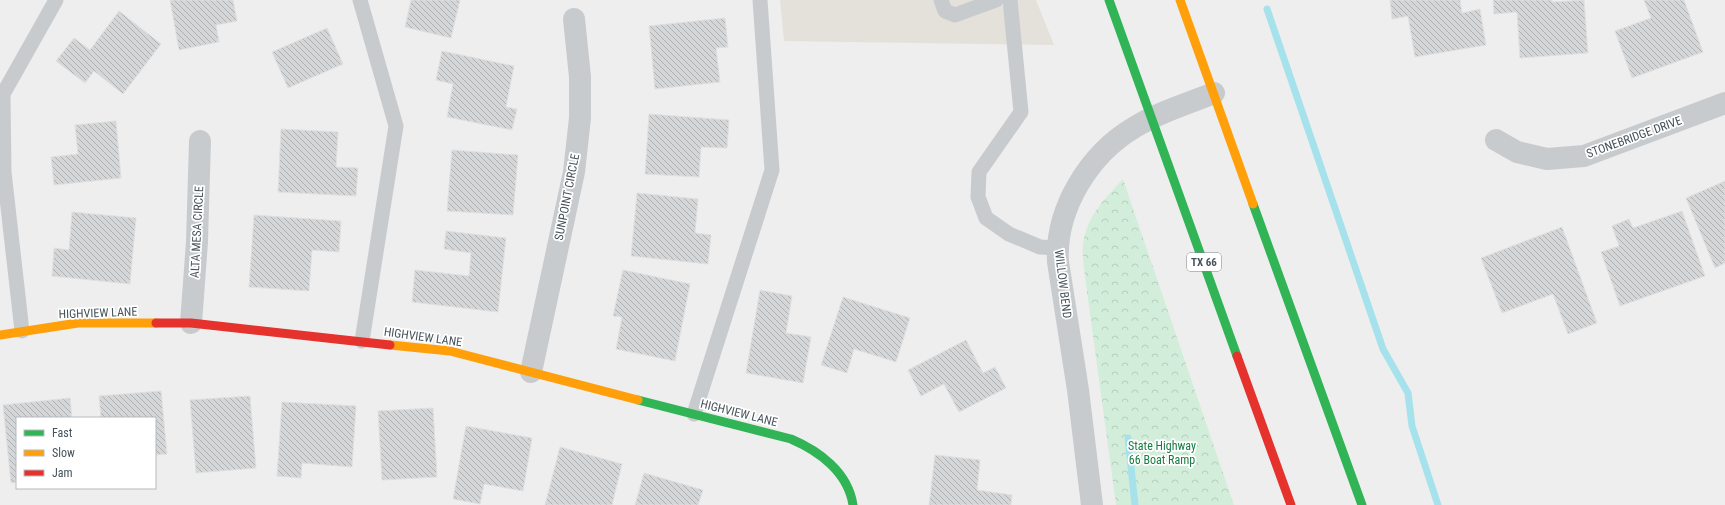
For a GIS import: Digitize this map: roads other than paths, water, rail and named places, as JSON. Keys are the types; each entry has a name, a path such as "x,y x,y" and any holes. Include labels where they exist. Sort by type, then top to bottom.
{"main road":[{"name":"TX 66","path":"1109,0 1291,505"},
{"path":"1180,0 1362,505"},
{"name":"HIGHVIEW LANE","path":"0,335 78,323 191,323 450,351 791,439 820,453 845,482 853,503"}],"street":[{"name":"SUNPOINT CIRCLE","path":"531,372 574,172 580,118 580,77 574,19"},
{"name":"WILLOW BEND","path":"1092,505 1057,248 1062,222 1067,208 1092,164 1118,140 1133,128 1152,117 1214,93"},
{"name":"STONEBRIDGE DRIVE","path":"1496,140 1517,152 1547,159 1584,156 1725,103"},
{"name":"ALTA MESA CIRCLE","path":"191,323 197,242 200,141"}],"lane":[{"path":"22,331 4,172 2,138 3,94 56,0"},
{"path":"360,0 396,126 362,341"},
{"path":"694,414 772,170 760,0"},
{"path":"941,0 945,11 955,14 996,0"},
{"path":"1010,0 1021,112 979,172 978,197 986,218 1009,234 1040,246 1057,248"}],"waterway":[{"path":"1267,9 1383,349 1408,393 1412,426 1438,505"},
{"path":"1128,438 1135,505"}],"park label":[{"name":"State Highway 66 Boat Ramp","path":"1162,453"}]}
